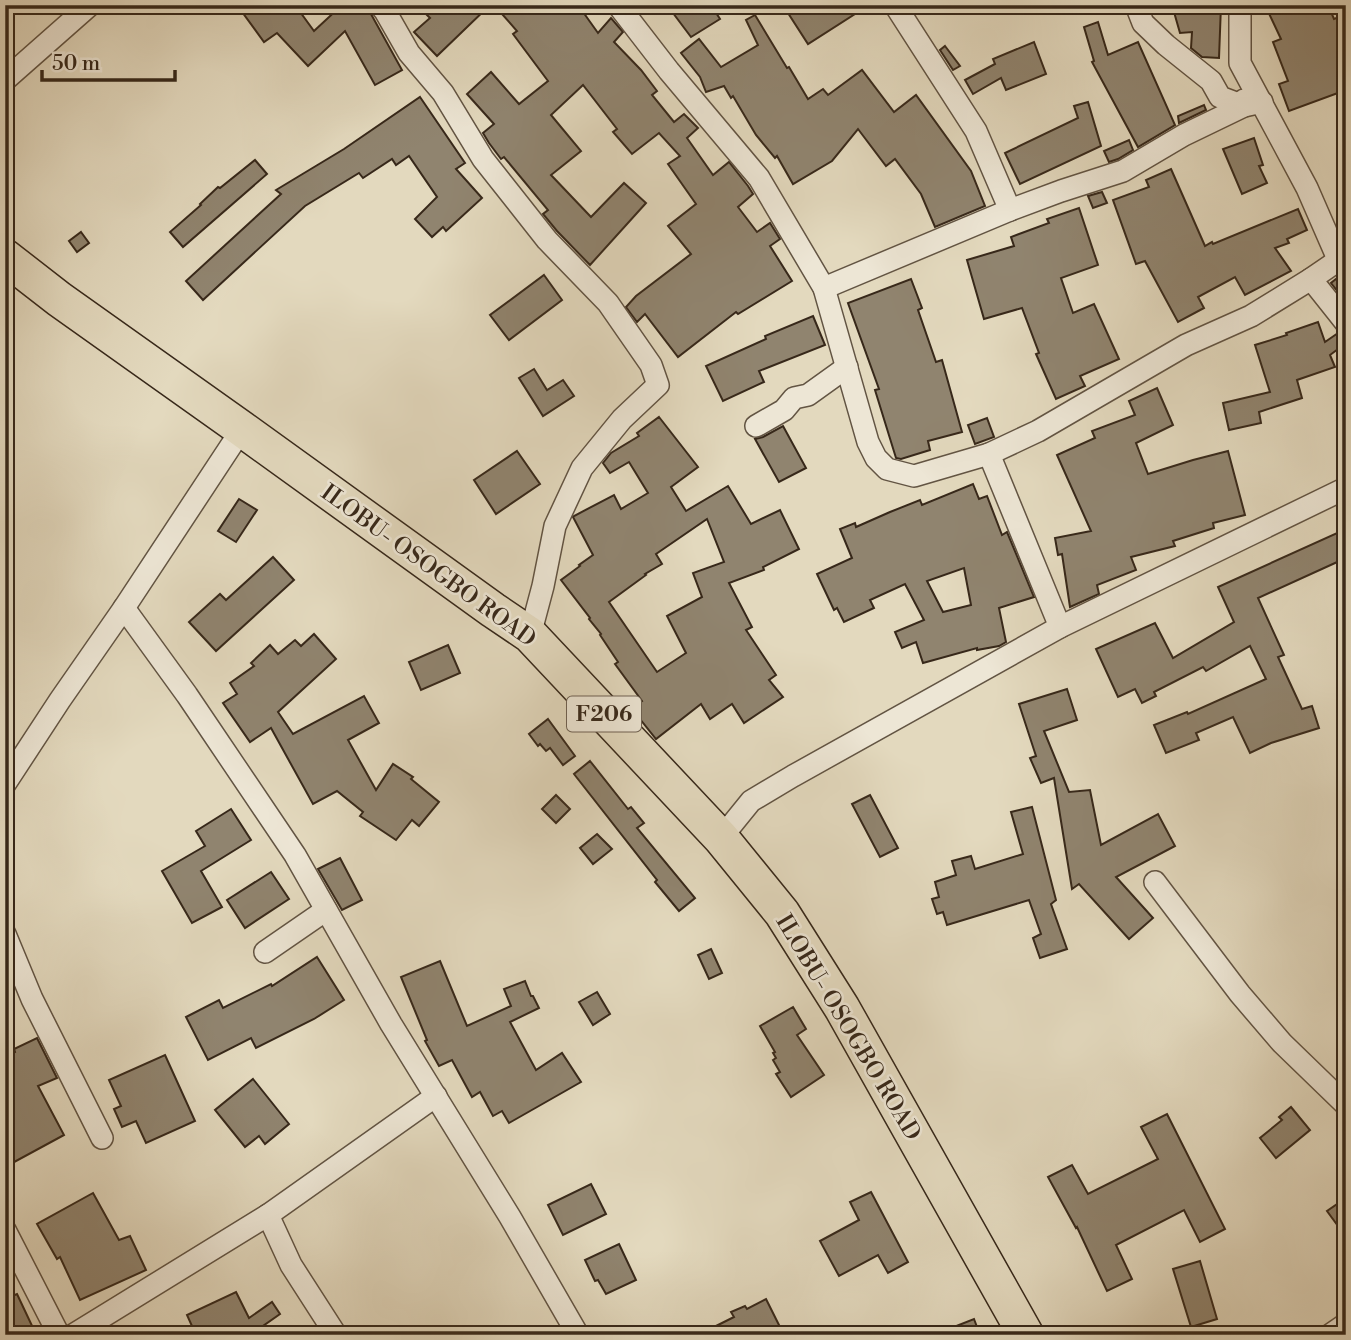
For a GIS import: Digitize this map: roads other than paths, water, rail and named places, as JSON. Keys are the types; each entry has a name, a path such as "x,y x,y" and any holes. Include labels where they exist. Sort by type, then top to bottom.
{"main road":[{"name":"ILOBU- OSOGBO ROAD","path":"5,257 59,299 530,635 721,838 782,913 842,1008 1026,1335"}],"street":[{"path":"5,80 90,5"},
{"path":"380,5 409,52 443,93 483,159 547,240 608,303 651,365 658,385 622,419 582,468 555,526 530,635"},
{"path":"618,5 669,71 759,178 824,288 876,458 887,469 914,476 989,454 1038,431 1186,345 1251,316 1342,257 1307,188 1253,104 1240,63 1240,5"},
{"path":"895,5 976,131 1010,210"},
{"path":"1136,5 1143,23 1211,81 1220,97 1253,104"},
{"path":"824,288 1010,210 1124,171 1184,135 1253,104"},
{"path":"1311,279 1346,323"},
{"path":"756,426 784,410 794,398 808,395 848,367"},
{"path":"5,784 242,429"},
{"path":"989,454 1060,627"},
{"path":"721,838 751,800 1060,627 1346,488"},
{"path":"124,608 187,695 295,855 391,1024 510,1217 578,1335"},
{"path":"1155,882 1282,1043 1346,1105"},
{"path":"265,952 327,910"},
{"path":"5,934 32,999 102,1138"},
{"path":"73,1335 268,1215 436,1096"},
{"path":"268,1215 291,1265 335,1335"},
{"path":"5,1230 59,1335"},
{"path":"1330,1335 1346,1324"}]}
